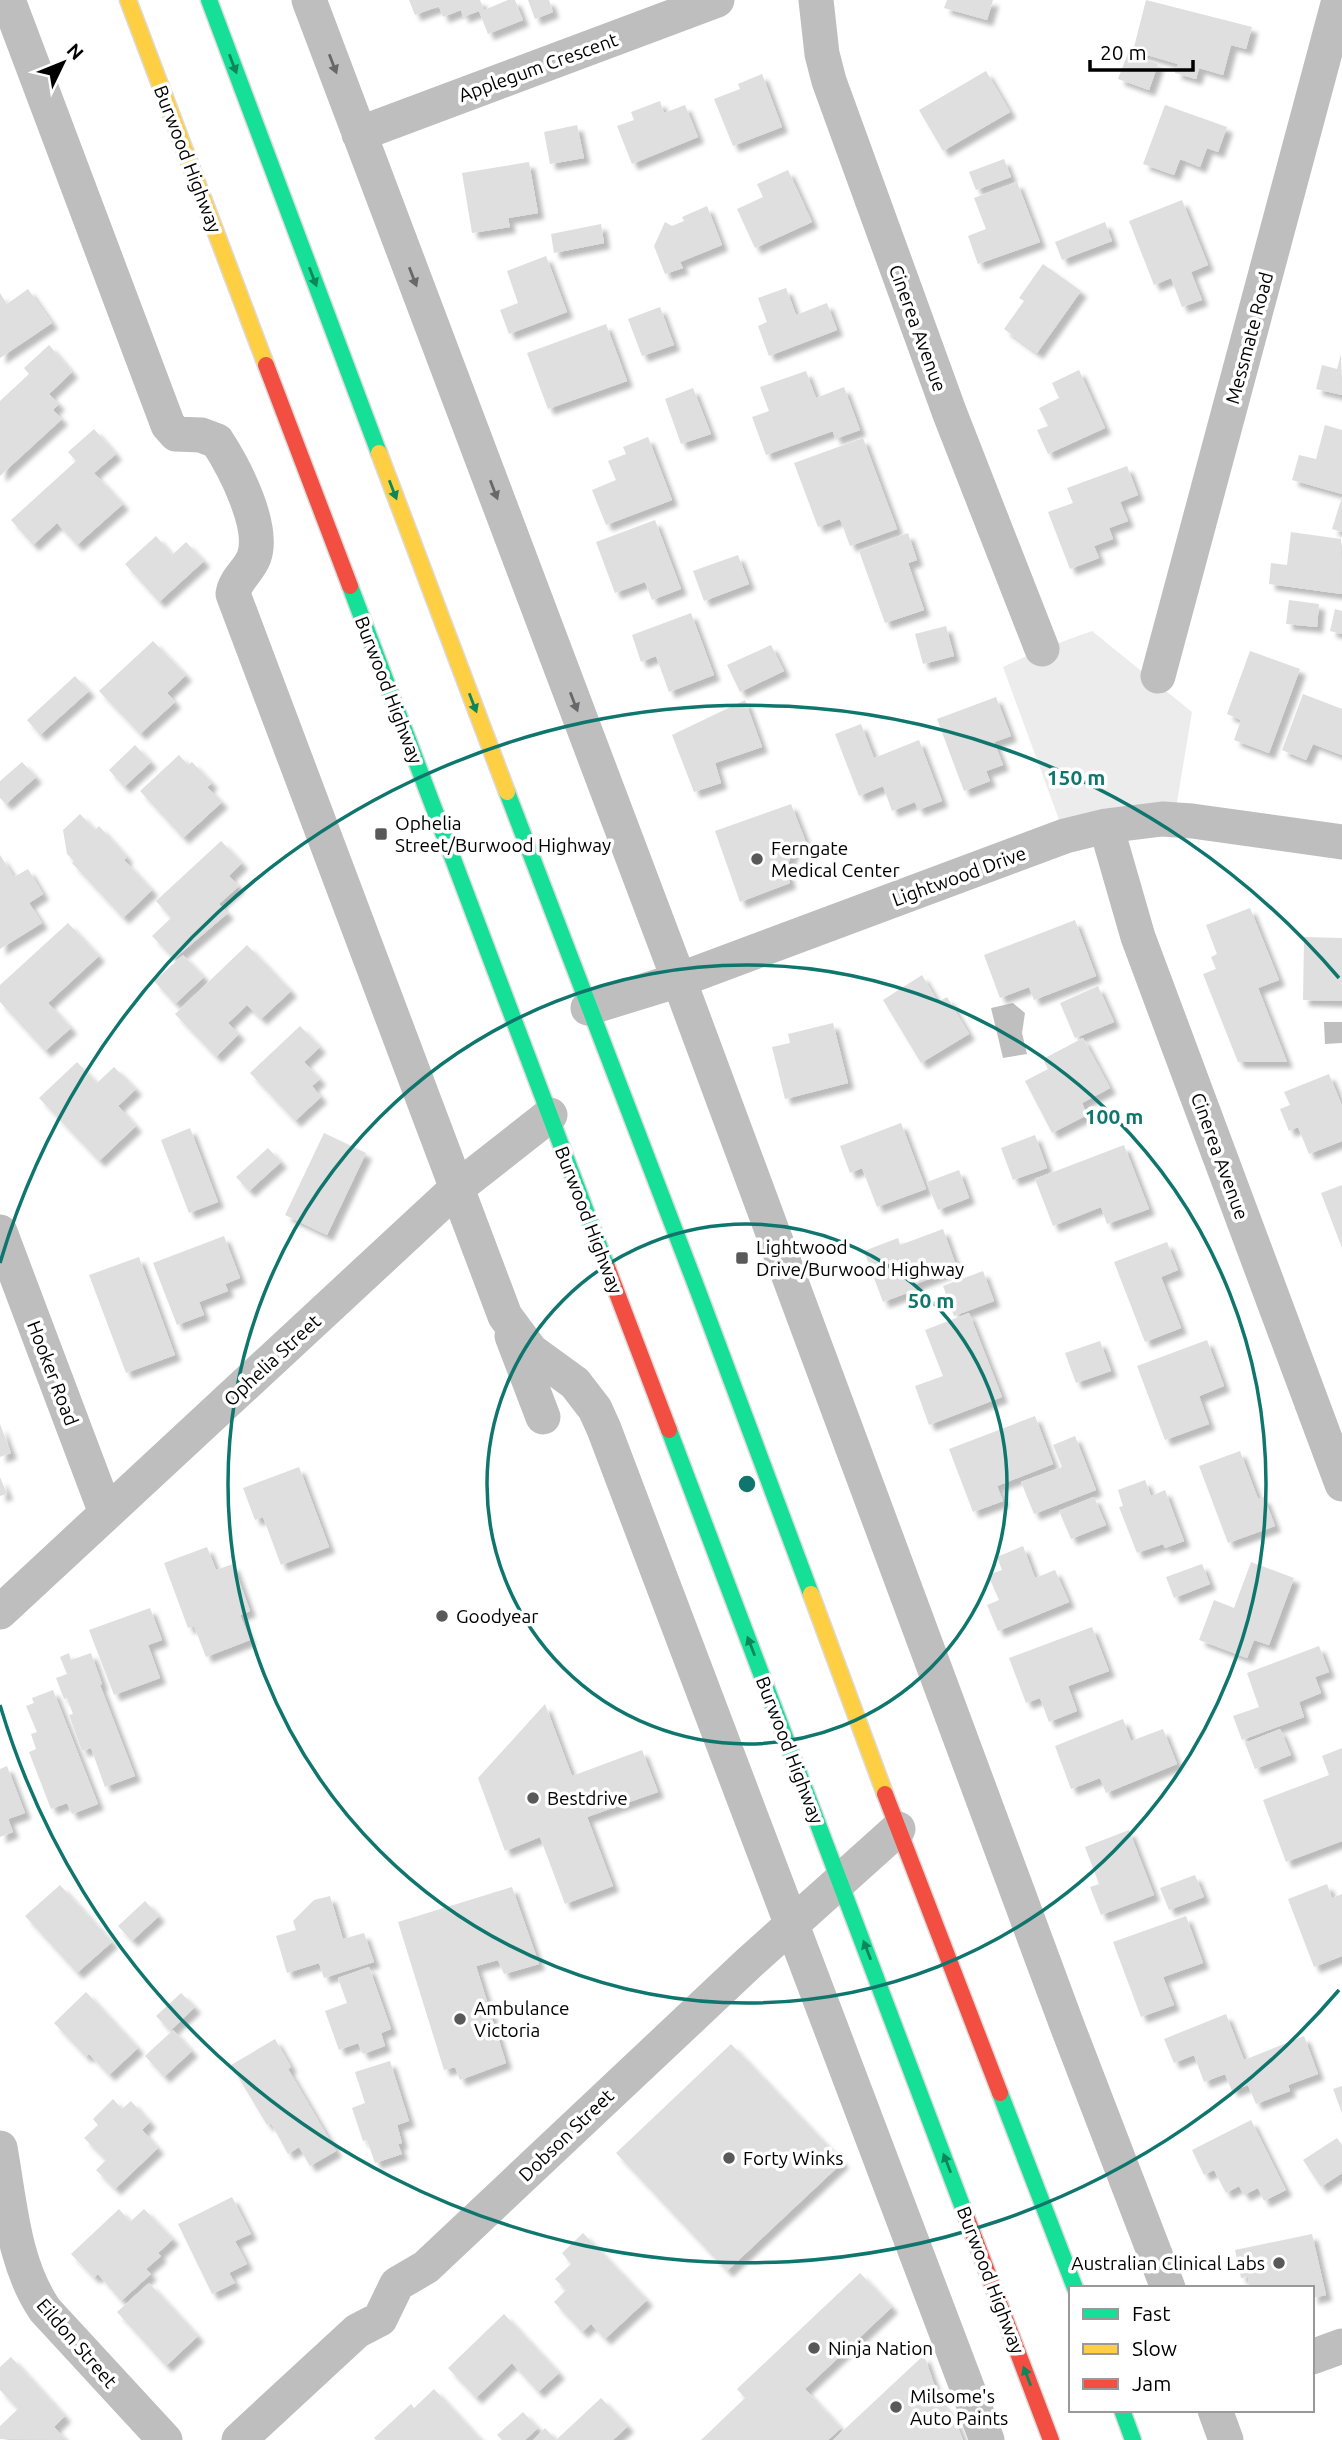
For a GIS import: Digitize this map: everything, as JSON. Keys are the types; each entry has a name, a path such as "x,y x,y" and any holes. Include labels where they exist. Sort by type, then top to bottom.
{"highway":[{"name":"Burwood Highway","path":"128,0 1051,2440"},
{"path":"209,0 588,1008 698,1292 898,1829 1074,2286"},
{"path":"1123,2412 1133,2440"}],"street":[{"path":"8,0 168,425 176,434 201,435 217,441 233,470 252,518 257,548 251,565 233,588 233,594 543,1417"},
{"path":"309,0 679,980 1068,2028 1167,2286"},
{"name":"Applegum Crescent","path":"359,134 717,0"},
{"name":"Cinerea Avenue","path":"816,0 828,81 950,414 1042,649"},
{"name":"Messmate Road","path":"1158,676 1339,0"},
{"name":"Lightwood Drive","path":"588,1008 679,980 1065,836 1106,826 1163,819 1342,842"},
{"name":"Cinerea Avenue","path":"1106,826 1139,937 1342,1484"},
{"name":"Ophelia Street","path":"0,1612 457,1188 550,1115"},
{"name":"Hooker Road","path":"0,1232 106,1513"},
{"path":"505,1316 531,1351 575,1383 586,1395 599,1419 987,2440"},
{"name":"Dobson Street","path":"239,2440 357,2331 380,2319 397,2284 426,2267 686,2022 898,1829"},
{"name":"Eildon Street","path":"0,2148 18,2250 37,2298 165,2440"},
{"path":"1314,2356 1342,2346"},
{"path":"1216,2412 1226,2440"}],"shaded area":[{"path":"1092,631 1192,712 1174,820 1065,836 1003,667"},
{"path":"1013,1003 1025,1013 1022,1033 1027,1054 1003,1058 991,1008"},
{"path":"1324,1022 1342,1022 1342,1043 1325,1044"}],"building":[{"path":"409,0 480,0 484,10 508,0 515,0 523,20 488,34 479,11 463,17 461,10 443,17 439,6 415,15"},
{"path":"528,0 549,0 553,12 535,19"},
{"path":"947,0 993,0 987,20 944,8"},
{"path":"1146,0 1252,27 1246,49 1231,45 1223,75 1199,68 1196,79 1175,73 1178,64 1133,51"},
{"path":"1128,53 1158,64 1149,90 1118,79"},
{"path":"986,71 1010,112 943,151 919,110"},
{"path":"762,74 782,127 733,146 714,99 740,89 738,84"},
{"path":"660,101 664,113 685,105 698,137 632,164 617,126 634,120 631,112"},
{"path":"1165,105 1227,127 1218,152 1207,148 1200,167 1180,159 1174,175 1143,164"},
{"path":"577,125 584,158 550,164 544,132"},
{"path":"1004,159 1011,177 976,190 969,172"},
{"path":"529,162 538,213 508,218 510,227 472,233 462,173"},
{"path":"788,170 812,222 755,248 737,209 763,197 757,184"},
{"path":"1017,182 1040,242 978,264 968,236 986,229 974,198"},
{"path":"1182,200 1208,265 1191,272 1202,300 1182,307 1171,278 1154,285 1129,221"},
{"path":"707,206 722,245 680,262 683,268 665,274 654,246 665,222 672,226 684,221 682,217"},
{"path":"1105,222 1112,241 1062,260 1055,242"},
{"path":"601,224 604,243 554,253 551,234"},
{"path":"546,256 567,312 509,334 500,310 518,303 507,271"},
{"path":"1043,264 1081,291 1037,353 1004,329 1024,301 1019,298"},
{"path":"786,288 796,315 827,303 837,330 769,356 758,326 767,322 758,298"},
{"path":"28,289 52,323 0,358 0,293 7,304"},
{"path":"660,307 674,345 642,356 628,319"},
{"path":"606,324 627,381 548,409 527,353"},
{"path":"49,345 72,372 49,394 59,404 53,410 62,419 0,476 0,401 29,374 24,368"},
{"path":"1341,354 1342,395 1316,389 1322,365 1337,369"},
{"path":"1079,370 1105,428 1048,454 1037,430 1048,426 1039,408 1059,398 1052,383"},
{"path":"806,371 816,398 844,387 860,430 835,439 833,431 766,455 752,417 769,411 760,387"},
{"path":"693,388 711,434 681,444 665,399"},
{"path":"1325,425 1342,430 1342,494 1292,480 1299,455 1316,459"},
{"path":"94,429 116,454 94,473 123,504 77,545 57,523 33,545 11,520 76,461 68,452"},
{"path":"648,437 672,500 606,525 592,490 616,480 608,461 626,454 623,447"},
{"path":"863,438 897,529 850,546 840,519 818,527 794,463"},
{"path":"1127,466 1138,495 1120,502 1128,521 1109,528 1113,539 1094,546 1099,558 1070,569 1048,512 1073,503 1067,488"},
{"path":"1342,497 1342,532 1332,529"},
{"path":"655,520 681,589 652,600 645,582 615,593 596,542"},
{"path":"1291,532 1341,539 1342,594 1269,584 1271,563 1287,565"},
{"path":"908,533 917,560 908,563 924,610 885,623 859,551"},
{"path":"156,536 172,555 186,542 204,561 159,602 125,564"},
{"path":"738,555 749,584 704,601 693,571"},
{"path":"1289,600 1319,604 1317,627 1286,624"},
{"path":"1335,609 1342,611 1342,634 1330,631"},
{"path":"691,613 714,675 669,692 656,656 641,662 632,635"},
{"path":"946,626 954,656 923,664 915,634"},
{"path":"153,641 186,675 167,693 175,702 140,734 99,691"},
{"path":"771,645 784,671 740,692 727,665"},
{"path":"1250,651 1300,669 1269,753 1234,740 1241,720 1227,714"},
{"path":"75,676 89,691 40,735 27,720"},
{"path":"1303,694 1342,709 1342,755 1313,744 1306,760 1282,750"},
{"path":"996,697 1011,736 994,742 1003,765 986,771 990,781 964,791 937,719"},
{"path":"745,700 762,747 715,763 721,783 694,792 672,735"},
{"path":"861,724 874,758 919,740 942,801 918,810 915,802 892,811 883,786 859,796 835,734"},
{"path":"135,745 151,762 124,787 109,770"},
{"path":"179,755 188,765 192,762 212,783 207,787 222,802 183,838 140,791"},
{"path":"22,762 36,777 6,804 0,798 0,781"},
{"name":"Ferngate Medical Center","path":"791,804 807,845 794,850 786,868 790,883 740,902 715,831"},
{"path":"80,814 95,830 99,826 127,857 124,860 152,890 123,918 72,863 74,861 67,854 63,830"},
{"path":"221,841 242,863 229,876 239,886 219,904 228,913 174,959 152,936 171,918 156,901"},
{"path":"0,855 14,877 28,869 43,894 29,903 42,923 0,949"},
{"path":"1250,908 1279,980 1258,988 1287,1062 1238,1062 1203,974 1216,969 1211,957 1217,954 1206,925"},
{"path":"1075,920 1096,976 1034,1000 1029,987 1000,998 984,955"},
{"path":"68,923 99,956 48,1003 71,1028 45,1051 0,1002 0,985"},
{"path":"1304,937 1342,938 1342,1001 1303,1000"},
{"path":"247,945 291,991 261,1019 247,1005 228,1023 239,1034 216,1057 175,1014"},
{"path":"183,955 204,977 175,1004 154,981"},
{"path":"922,975 938,1002 947,997 969,1034 921,1063 883,1000"},
{"path":"1098,986 1114,1022 1075,1038 1060,1003"},
{"path":"833,1023 848,1083 785,1099 772,1047 790,1043 788,1034"},
{"path":"300,1026 320,1047 304,1062 320,1079 312,1086 321,1097 295,1121 250,1073"},
{"path":"1083,1038 1110,1088 1082,1103 1087,1115 1052,1133 1025,1081 1048,1069 1043,1059"},
{"path":"77,1062 97,1083 114,1067 136,1089 118,1106 136,1126 99,1161 39,1098"},
{"path":"1329,1074 1342,1106 1342,1141 1309,1154 1298,1127 1289,1131 1280,1109 1290,1105 1284,1092"},
{"path":"901,1123 926,1189 877,1207 862,1168 850,1173 840,1146"},
{"path":"190,1128 218,1202 189,1213 161,1140"},
{"path":"324,1133 366,1153 327,1235 285,1215"},
{"path":"1035,1135 1047,1168 1013,1180 1001,1148"},
{"path":"1124,1145 1149,1209 1107,1224 1101,1207 1053,1226 1035,1179"},
{"path":"268,1148 281,1162 249,1191 236,1177"},
{"path":"959,1170 969,1198 938,1210 927,1182"},
{"path":"1342,1185 1342,1248 1321,1193"},
{"path":"943,1229 957,1268 916,1284 918,1289 883,1302 864,1251 898,1238 900,1245"},
{"path":"224,1236 240,1278 225,1284 228,1291 199,1302 204,1315 177,1325 153,1263"},
{"path":"1167,1242 1178,1270 1161,1277 1181,1328 1145,1342 1114,1262"},
{"path":"139,1257 175,1355 126,1373 89,1275"},
{"path":"983,1271 994,1301 954,1316 943,1286"},
{"path":"969,1313 1002,1397 929,1425 915,1386 943,1376 925,1330"},
{"path":"1207,1340 1224,1386 1199,1396 1209,1424 1165,1440 1137,1366"},
{"path":"1100,1341 1111,1371 1076,1383 1065,1353"},
{"path":"1035,1416 1053,1464 997,1486 1003,1501 973,1512 949,1449"},
{"path":"0,1424 11,1453 0,1457"},
{"path":"1075,1436 1096,1490 1034,1514 1021,1482 1062,1467 1053,1445"},
{"path":"1240,1451 1258,1499 1264,1497 1275,1526 1228,1543 1199,1466"},
{"path":"299,1467 329,1547 281,1565 263,1517 255,1520 243,1488"},
{"path":"0,1477 7,1494 0,1496"},
{"path":"1145,1480 1151,1496 1165,1490 1184,1541 1165,1548 1163,1544 1137,1553 1119,1507 1123,1506 1118,1490"},
{"path":"1094,1497 1106,1525 1071,1539 1059,1511"},
{"path":"1023,1546 1035,1578 1055,1570 1069,1602 998,1631 987,1605 999,1600 988,1575 1002,1570 997,1557"},
{"path":"207,1547 216,1570 233,1564 250,1611 240,1615 250,1640 206,1657 194,1626 188,1628 164,1563"},
{"path":"1251,1562 1294,1578 1269,1645 1254,1640 1247,1658 1199,1640 1214,1600 1234,1608"},
{"path":"1202,1564 1210,1584 1174,1598 1166,1577"},
{"path":"150,1608 162,1640 148,1645 160,1678 114,1695 89,1630"},
{"path":"1092,1627 1109,1671 1068,1686 1077,1711 1049,1722 1040,1698 1026,1703 1009,1658"},
{"path":"1319,1646 1329,1672 1315,1677 1321,1693 1299,1702 1304,1717 1242,1740 1233,1716 1259,1707 1247,1673"},
{"path":"69,1653 71,1660 91,1653 102,1684 100,1685 135,1776 105,1787 91,1748 82,1751 69,1715 73,1714 56,1678 67,1674 60,1657"},
{"path":"53,1690 98,1804 72,1814 67,1803 51,1809 29,1752 36,1749 31,1734 37,1732 26,1706 34,1703 32,1698"},
{"name":"Bestdrive","path":"545,1704 572,1776 642,1750 658,1792 587,1817 613,1886 565,1904 540,1837 505,1851 478,1778"},
{"path":"1123,1719 1131,1741 1163,1729 1177,1764 1106,1793 1100,1778 1071,1789 1055,1746"},
{"path":"1280,1729 1291,1755 1255,1769 1245,1743"},
{"path":"1342,1748 1342,1841 1286,1862 1263,1800 1329,1775 1322,1756"},
{"path":"7,1766 25,1813 8,1819 13,1832 0,1837 0,1769"},
{"path":"1129,1830 1154,1895 1101,1915 1090,1887 1099,1884 1085,1847"},
{"path":"1195,1875 1204,1897 1169,1910 1160,1888"},
{"path":"1327,1884 1332,1898 1342,1894 1342,1956 1314,1967 1288,1899"},
{"path":"60,1885 112,1942 77,1973 25,1916"},
{"name":"Ambulance Victoria","path":"512,1887 539,1964 504,1974 498,1960 476,1966 506,2063 460,2080 455,2067 444,2070 398,1922"},
{"path":"330,1896 343,1939 364,1933 374,1962 324,1978 319,1963 287,1973 276,1936 296,1930 293,1921 314,1900"},
{"path":"145,1901 159,1916 132,1941 118,1926"},
{"path":"1186,1916 1203,1963 1163,1977 1174,2005 1141,2017 1113,1942"},
{"path":"369,1967 391,2029 381,2033 385,2046 363,2054 358,2043 339,2050 325,2011 347,2003 338,1978"},
{"path":"86,1992 138,2048 109,2075 89,2054 86,2057 54,2023"},
{"path":"181,1993 195,2007 170,2031 156,2016"},
{"path":"1226,2014 1244,2060 1304,2036 1318,2074 1288,2085 1290,2091 1256,2104 1248,2085 1232,2091 1225,2074 1204,2082 1194,2055 1174,2063 1164,2039"},
{"path":"173,2030 192,2051 164,2077 145,2056"},
{"path":"275,2039 291,2067 288,2069 336,2151 310,2166 299,2147 288,2154 271,2123 267,2125 231,2065"},
{"name":"Forty Winks","path":"731,2044 843,2162 727,2271 616,2153"},
{"path":"390,2061 409,2121 397,2125 402,2143 398,2144 402,2154 375,2163 367,2140 363,2141 352,2108 365,2103 355,2072"},
{"path":"1342,2086 1342,2113 1333,2089"},
{"path":"113,2099 122,2109 131,2101 150,2122 142,2130 158,2148 115,2189 96,2170 106,2160 84,2138 98,2125 93,2119"},
{"path":"1251,2120 1286,2190 1264,2201 1258,2188 1244,2195 1239,2186 1226,2193 1214,2170 1204,2175 1192,2150"},
{"path":"1337,2138 1342,2145 1342,2173 1321,2187 1303,2160"},
{"path":"232,2197 251,2234 235,2241 247,2264 229,2273 235,2283 212,2294 178,2224"},
{"path":"119,2209 130,2222 144,2209 173,2239 158,2253 161,2256 146,2269 151,2274 121,2301 98,2274 94,2278 71,2254"},
{"path":"583,2233 647,2300 605,2339 591,2324 582,2332 554,2302 566,2290 555,2279 571,2264 562,2253"},
{"name":"Australian Clinical Labs","path":"1312,2234 1326,2295 1314,2298 1314,2286 1250,2286 1248,2277 1241,2278 1235,2250"},
{"name":"Ninja Nation","path":"860,2273 892,2307 805,2389 841,2428 828,2440 701,2440 745,2398 737,2389"},
{"path":"149,2283 198,2336 166,2366 117,2312"},
{"path":"504,2314 559,2373 538,2392 512,2363 476,2398 448,2368"},
{"name":"Milsome's Auto Paints","path":"924,2355 940,2401 954,2418 963,2440 833,2440"},
{"path":"11,2357 65,2416 54,2427 66,2440 0,2439 0,2426 18,2409 0,2390 0,2367"},
{"path":"434,2389 481,2440 374,2438 411,2404 414,2408"},
{"path":"601,2398 628,2426 613,2440 556,2440"},
{"path":"523,2412 538,2428 525,2440 502,2440 497,2435"},
{"path":"545,2428 556,2440 533,2440"}],"traffic: fast":[{"path":"209,0 379,453"},
{"path":"350,586 607,1267"},
{"path":"507,792 811,1594"},
{"path":"669,1430 966,2216"},
{"path":"1000,2093 1074,2286"},
{"path":"1123,2412 1133,2440"}],"traffic: slow":[{"path":"128,0 266,365"},
{"path":"379,453 507,792"},
{"path":"811,1594 885,1794"}],"traffic: jam":[{"path":"266,365 350,586"},
{"path":"607,1267 669,1430"},
{"path":"885,1794 1000,2093"},
{"path":"966,2216 1051,2440"}],"place":[{"name":"Ophelia Street/Burwood Highway","path":"381,834"},
{"name":"Ferngate Medical Center","path":"757,859"},
{"name":"Lightwood Drive/Burwood Highway","path":"742,1258"},
{"name":"Goodyear","path":"442,1616"},
{"name":"Bestdrive","path":"533,1798"},
{"name":"Ambulance Victoria","path":"460,2019"},
{"name":"Forty Winks","path":"729,2158"},
{"name":"Australian Clinical Labs","path":"1279,2263"},
{"name":"Ninja Nation","path":"814,2348"},
{"name":"Milsome's Auto Paints","path":"896,2407"}]}
